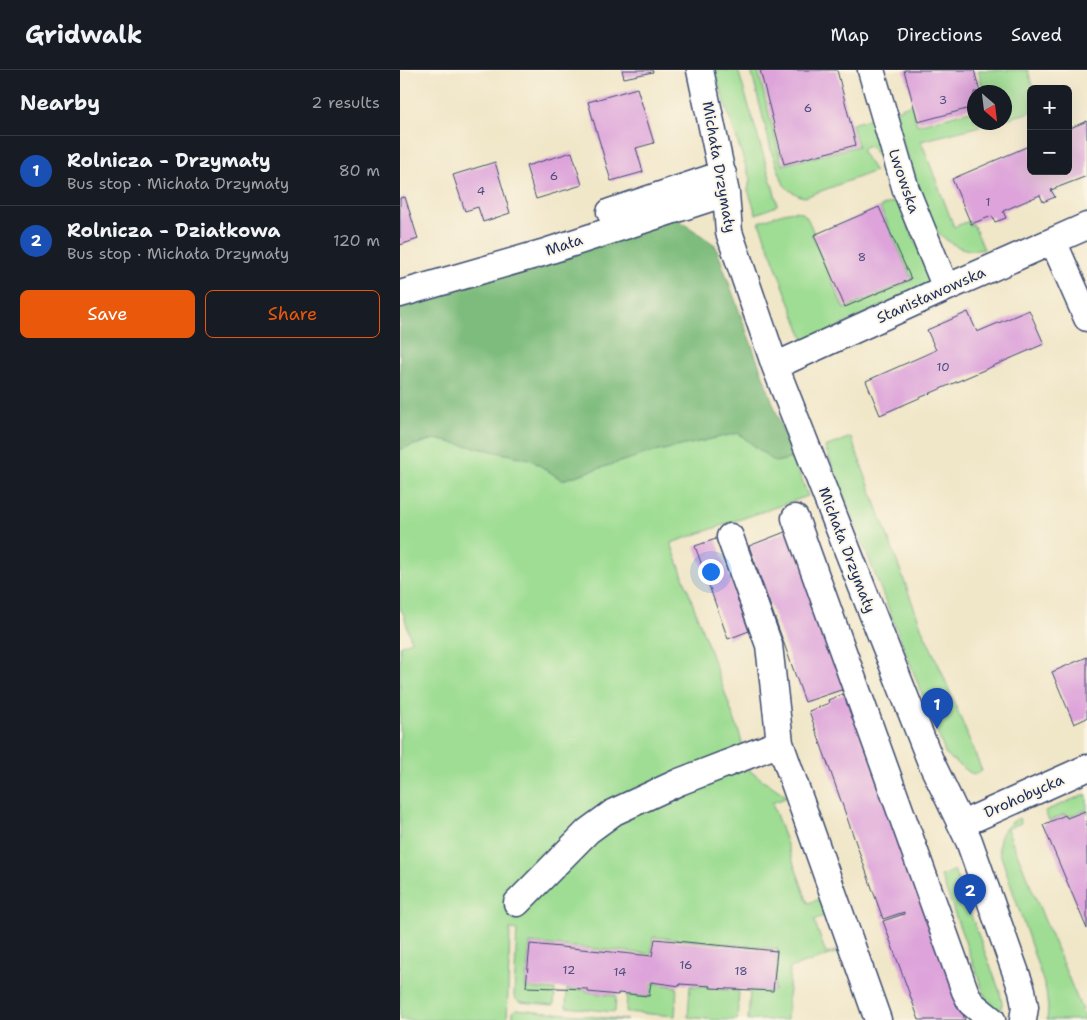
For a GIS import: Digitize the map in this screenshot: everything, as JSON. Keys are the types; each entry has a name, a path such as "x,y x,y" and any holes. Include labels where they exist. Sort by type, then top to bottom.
{"street":[{"name":"Michała Drzymały","path":"700,70 724,183 729,232 775,366 930,760 962,824 1022,990 1025,1007 1023,1020"},
{"name":"Lwowska","path":"871,70 906,190 946,288"},
{"name":"Mała","path":"400,277 724,183"},
{"name":"Mała","path":"400,294 542,253 724,183"},
{"name":"Stanisławowska","path":"775,366 1087,226"},
{"path":"1053,241 1087,318"},
{"path":"795,518 965,992 971,1003 992,1020"},
{"path":"730,537 768,644 780,743 878,1020"},
{"path":"517,903 588,831 614,812 679,782 780,743"},
{"name":"Drohobycka","path":"962,824 1087,768"}],"green space":[{"path":"714,70 738,70 777,201 777,205 774,207 756,214 748,190 750,179"},
{"path":"751,70 758,70 782,165 858,146 852,124 875,117 885,160 883,164 871,147 868,146 863,148 862,152 875,171 805,197 789,190 784,185 772,153"},
{"path":"978,70 1028,70 1032,85 1027,85 1027,113 1012,117 1012,85 982,85"},
{"path":"911,104 917,125 967,112 967,129 921,141 954,227 969,221 970,225 973,224 984,249 969,250 962,248 949,242 933,227 892,112"},
{"path":"898,202 933,281 805,343 759,222 789,212 796,211 805,215 844,309 912,280 880,207"},
{"path":"676,218 715,245 793,458 775,462 738,433 645,454 562,480 530,459 435,439 400,449 400,308"},
{"path":"738,433 775,462 793,458 808,496 671,543 739,732 750,771 788,797 772,803 808,903 824,898 829,914 814,920 826,954 842,949 842,951 790,968 787,1020 748,1020 750,990 774,991 778,949 653,937 651,954 530,943 525,988 555,990 554,1005 519,1002 514,997 517,930 510,929 507,1020 400,1020 400,646 411,641 404,615 400,609 400,449 435,439 530,459 562,480 645,454"},
{"path":"851,437 922,629 941,670 982,771 973,775 946,755 825,447"},
{"path":"1087,795 1087,814 1085,810 1067,817 1065,814 1049,821 1045,811"},
{"path":"1019,818 1021,823 1007,829 1086,1020 1047,1020 1046,990 999,850 1001,835 1010,824"},
{"path":"954,870 1000,992 1002,1003 1001,1015 989,1007 941,876"},
{"path":"652,983 677,987 675,1016 626,1012 627,995 650,997"},
{"path":"690,986 739,991 737,1020 688,1017"},
{"path":"567,989 587,990 587,992 616,996 615,1012 566,1007"},
{"path":"517,1009 627,1020 513,1020 513,1011"}],"building":[{"path":"622,70 652,70 653,72 624,78"},
{"path":"760,70 837,70 856,145 784,164"},
{"path":"904,70 974,70 978,85 967,85 967,109 918,122"},
{"path":"637,88 654,143 636,148 643,172 611,181 588,102"},
{"path":"1087,121 1087,176 1051,190 1055,197 1043,202 1040,195 1003,211 1006,218 995,222 992,216 971,224 952,179 1027,147 1027,175 1072,175 1072,127"},
{"path":"572,152 582,185 536,199 526,166"},
{"path":"495,162 510,213 483,222 478,207 465,211 453,175"},
{"path":"405,197 418,239 400,245 400,198"},
{"path":"879,207 911,279 845,307 814,235"},
{"path":"1029,310 1044,344 880,415 866,381 936,350 927,330 968,312 977,332"},
{"path":"790,530 847,688 805,702 749,546"},
{"path":"716,539 749,631 728,639 695,546"},
{"path":"1087,657 1087,718 1074,724 1052,672"},
{"path":"849,692 965,1020 919,1020 883,921 904,914 904,912 883,919 809,711 829,703 828,700"},
{"path":"1085,811 1087,816 1087,929 1043,825 1065,815 1067,818"},
{"path":"655,939 777,951 773,991 710,988 711,986 680,984 680,986 651,982 649,996 588,992 588,989 526,987 530,944 652,956"}],"place":[{"name":"Rolnicza - Drzymały","path":"937,729"},
{"name":"Rolnicza - Działkowa","path":"970,915"}]}
